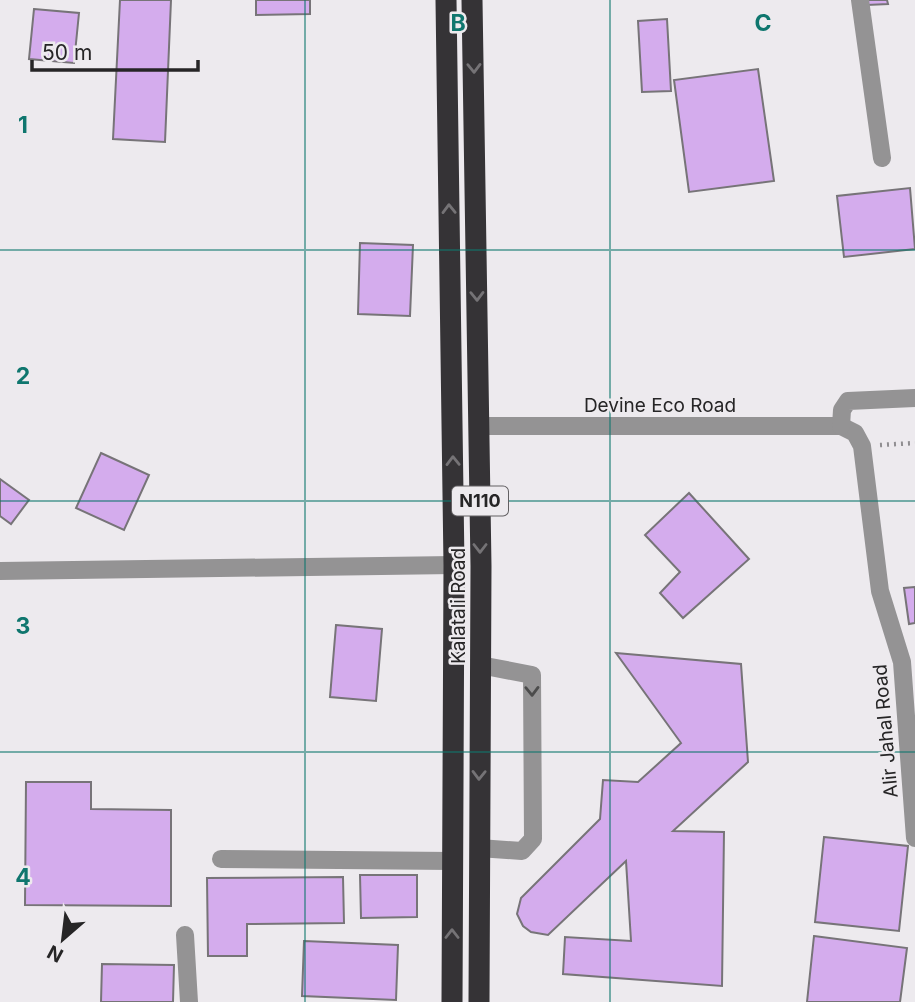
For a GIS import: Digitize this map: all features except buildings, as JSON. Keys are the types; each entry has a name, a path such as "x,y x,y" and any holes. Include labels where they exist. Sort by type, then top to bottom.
{"highway":[{"name":"Kalatali Road","path":"446,0 454,565 452,1002"},
{"name":"Kalatali Road","path":"472,0 480,426 479,1002"}],"street":[{"path":"860,0 882,158"},
{"path":"862,446 855,433 841,426 842,410 848,401 915,398"},
{"name":"Devine Eco Road","path":"480,426 841,426"},
{"name":"Alir Jahal Road","path":"862,446 880,591 902,662 915,838"},
{"name":"Kalatali Road","path":"0,571 454,565"},
{"path":"479,848 522,851 533,839 532,675 480,665"},
{"path":"221,859 452,861"},
{"path":"186,935 189,1002"}],"path":[{"path":"862,446 915,443"}]}
